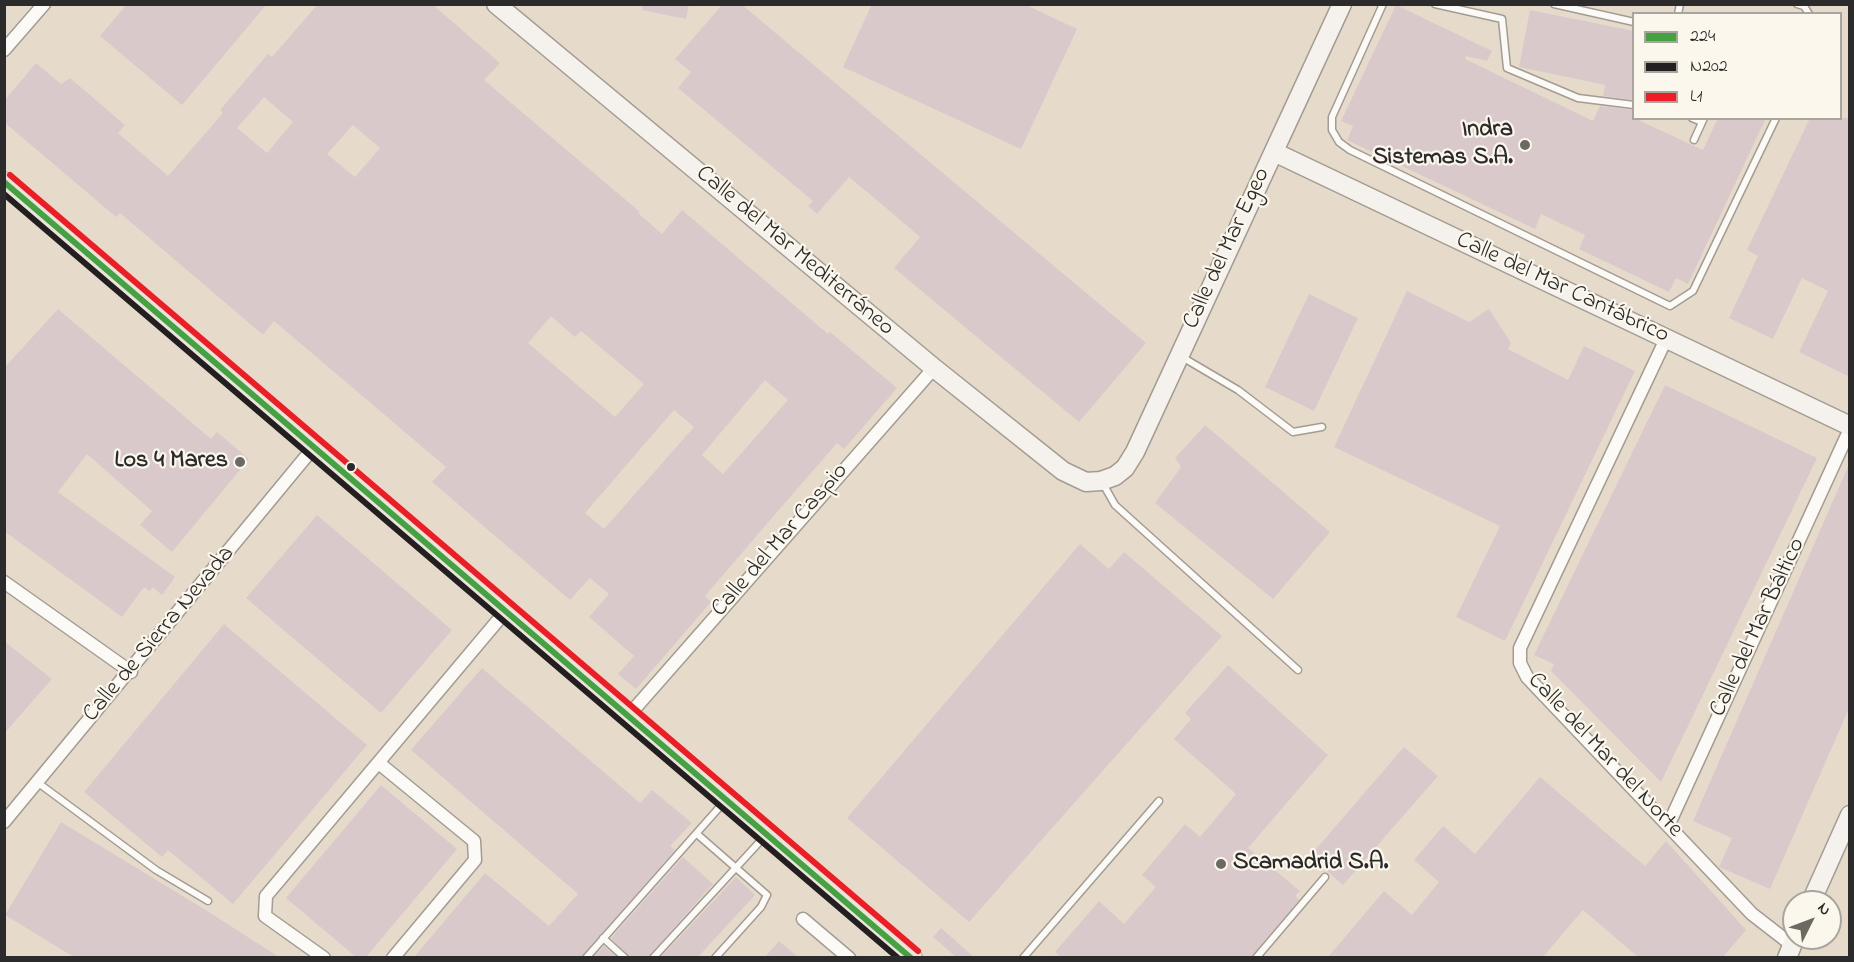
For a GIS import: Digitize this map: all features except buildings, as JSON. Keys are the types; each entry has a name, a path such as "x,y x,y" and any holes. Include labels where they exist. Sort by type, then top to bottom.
{"main road":[{"path":"4,182 912,957"}],"street":[{"path":"4,50 44,4"},
{"name":"Calle del Mar Mediterráneo","path":"495,4 934,368 1063,471 1086,482 1101,482"},
{"name":"Calle del Mar Egeo","path":"1101,482 1125,468 1342,4"},
{"name":"Calle del Mar Cantábrico","path":"1274,152 1850,428"},
{"name":"Calle del Mar del Norte","path":"1666,339 1520,648 1520,663 1527,677 1668,826 1752,914 1782,939"},
{"name":"Calle del Mar Caspio","path":"629,715 934,368"},
{"name":"Calle del Mar Báltico","path":"1668,826 1850,428"},
{"name":"Calle de Sierra Nevada","path":"4,822 131,672 315,447"},
{"path":"4,582 131,672"},
{"path":"324,957 265,916 266,896 380,764 506,612"},
{"path":"380,764 474,841 475,860 393,957"},
{"path":"1816,890 1850,815"},
{"path":"803,919 849,957"}],"lane":[{"path":"1383,4 1332,117 1332,130 1340,142 1350,150 1670,306 1693,291 1775,120"},
{"path":"1435,4 1502,19 1507,68 1578,98 1632,105"},
{"path":"1554,4 1632,22"},
{"path":"1593,13 1595,4"},
{"path":"1694,140 1703,120"},
{"path":"1179,355 1238,390 1293,432 1322,427"},
{"path":"1101,482 1115,505 1298,670"},
{"path":"37,782 156,870 208,902"},
{"path":"586,957 726,799"},
{"path":"1023,957 1160,801"},
{"path":"653,957 767,833"},
{"path":"697,834 767,895 760,907 715,957"},
{"path":"1256,957 1325,877"},
{"path":"603,938 625,957"}],"transit line":[{"name":"L1","path":"10,175 918,951"},
{"name":"224","path":"4,182 911,958"},
{"name":"N202","path":"4,194 898,958"}],"place":[{"name":"Indra Sistemas S.A.","path":"1525,145"},
{"name":"Los 4 Mares","path":"240,462"},
{"name":"Scamadrid S.A.","path":"1221,864"}]}
